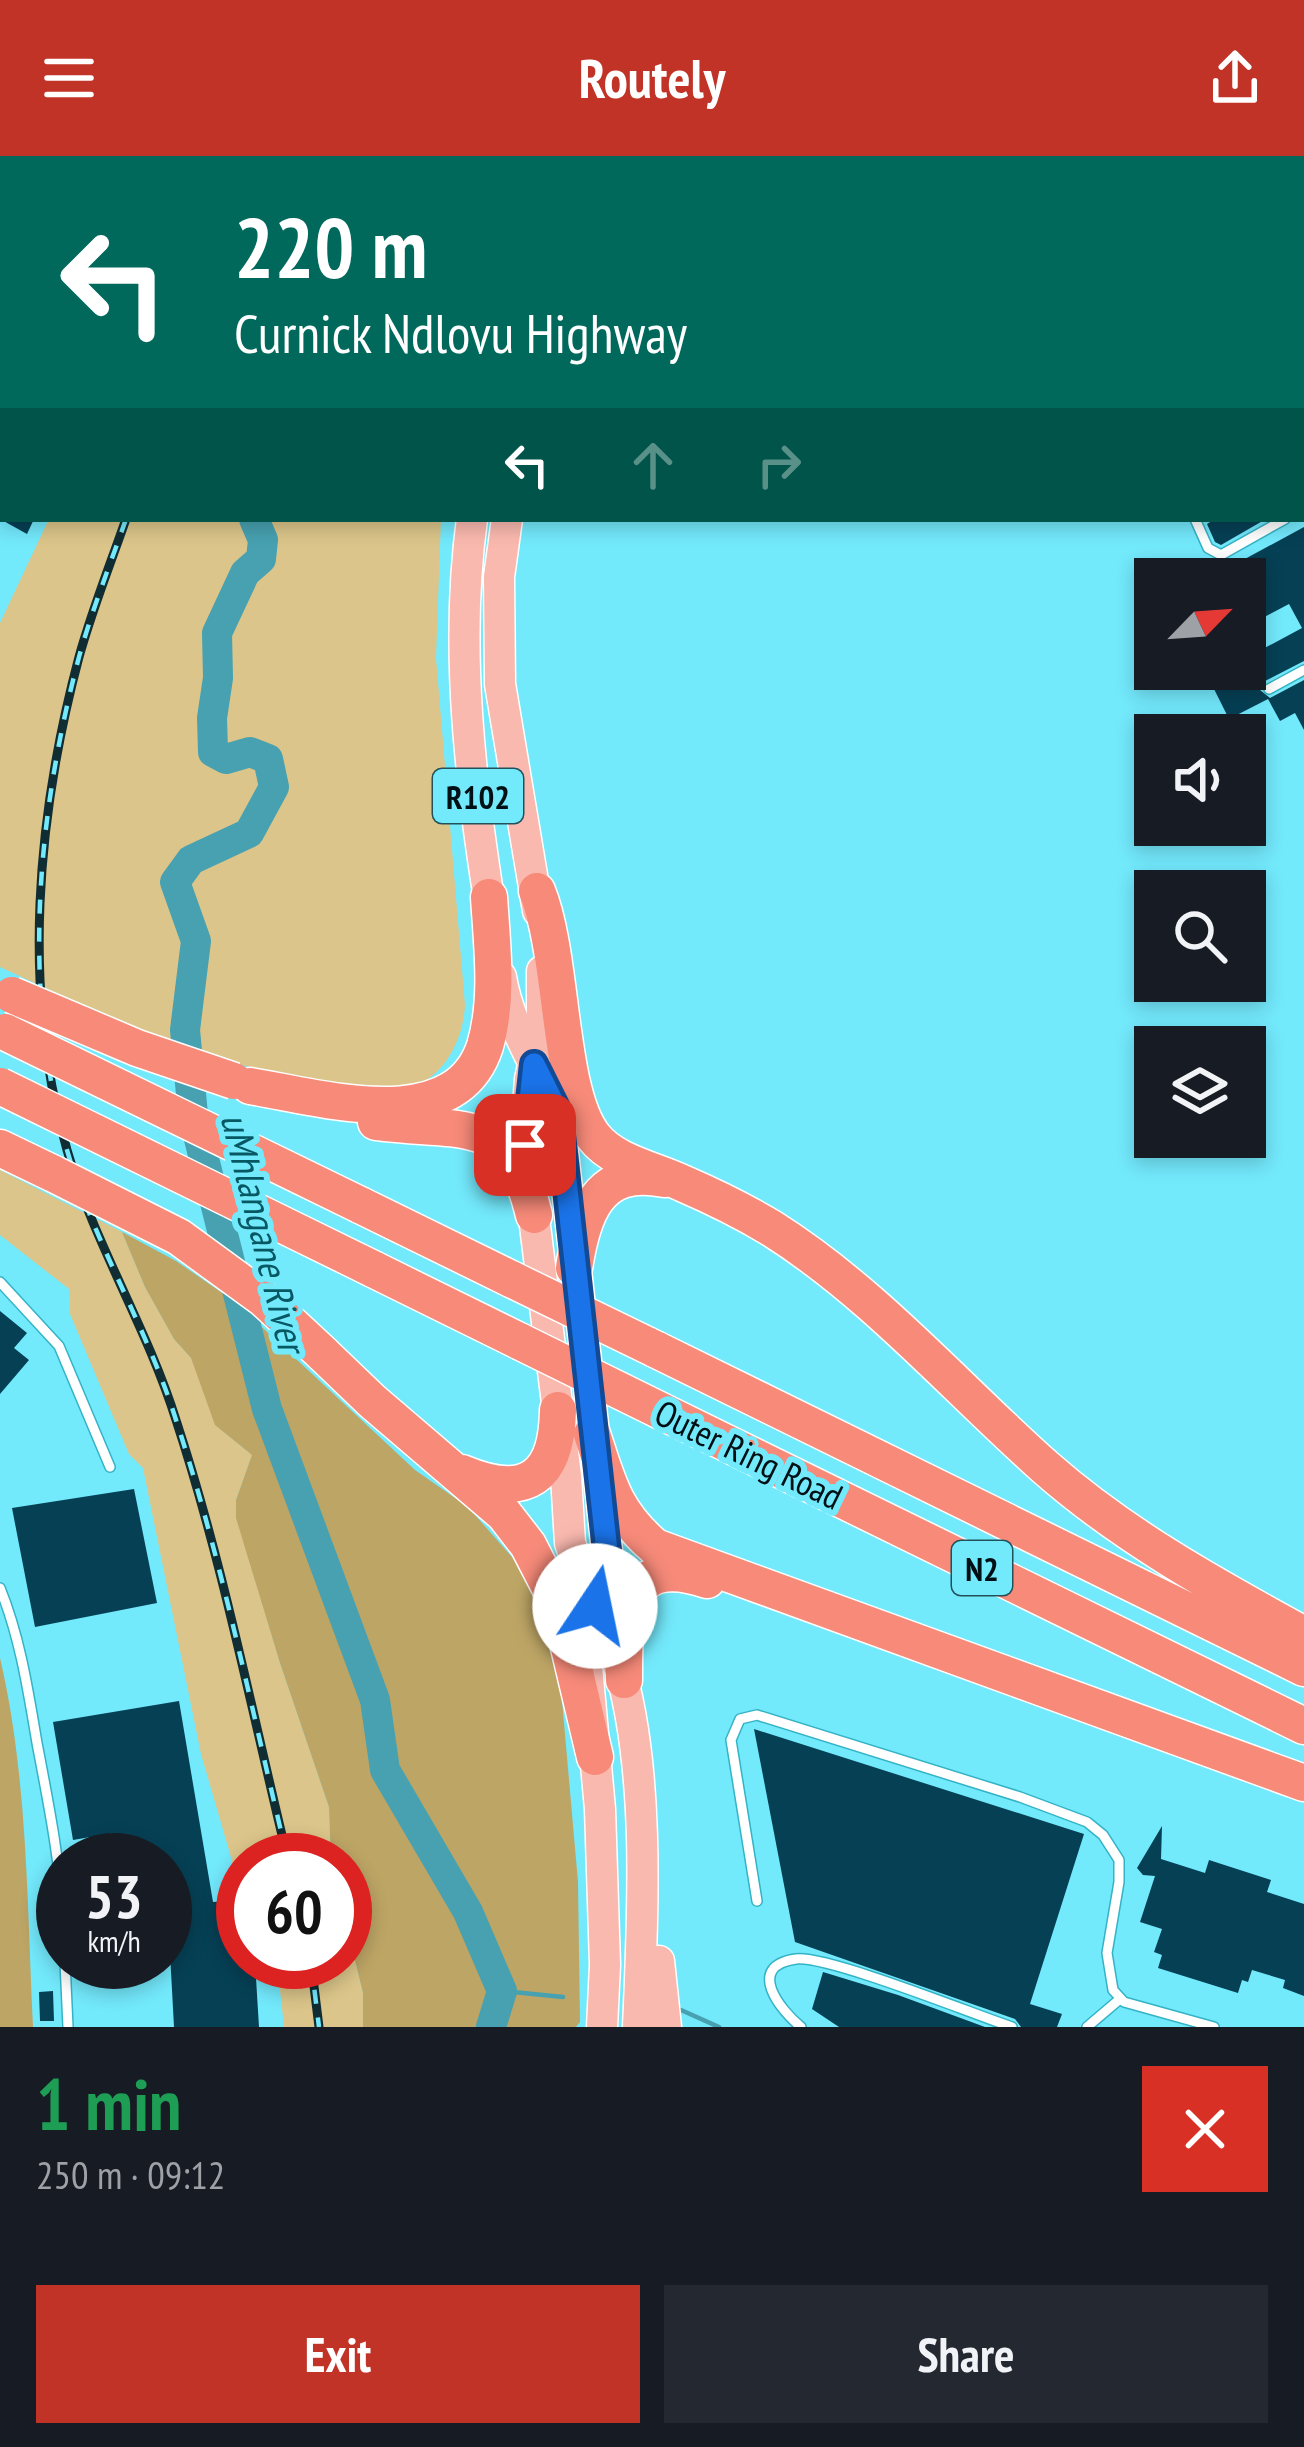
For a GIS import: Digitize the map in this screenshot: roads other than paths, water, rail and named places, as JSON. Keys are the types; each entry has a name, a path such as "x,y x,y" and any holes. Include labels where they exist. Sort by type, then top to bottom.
{"highway":[{"path":"537,891 550,922 573,1080 586,1126 596,1142 765,1225 834,1273 1048,1469 1106,1515 1304,1635"},
{"path":"242,1083 391,1105 434,1098 454,1087 479,1058 488,1032 494,974 489,897"},
{"path":"4,1011 369,1120 486,1136 514,1156 534,1215"},
{"name":"Outer Ring Road","path":"4,1011 360,1205 1304,1668"},
{"name":"Outer Ring Road","path":"0,1086 1304,1726"},
{"path":"0,1148 178,1237 264,1299 384,1413 504,1514 544,1570 569,1639 595,1757"},
{"path":"574,1268 580,1228 605,1190 641,1178 685,1184"},
{"path":"454,1469 498,1484 531,1479 557,1446 558,1410"},
{"path":"592,1434 616,1505 631,1526 655,1546 1304,1783"},
{"path":"624,1680 624,1622 630,1602 638,1586 656,1575 698,1576 767,1600 884,1628"}],"main road":[{"name":"R102","path":"472,522 466,585 466,693 489,897 506,1010 556,1108 607,1551 587,1667 604,1942 599,2024"},
{"name":"R102","path":"506,522 499,577 500,684 518,806 537,891 542,1024 525,1145 570,1543 607,1628 630,1711 642,1880 638,2027"},
{"path":"642,1880 658,1940 666,2027"}],"lane":[{"path":"1196,522 1208,548 1221,555 1280,522"},
{"path":"1269,689 1304,670"},
{"path":"0,1282 59,1346 110,1467"},
{"path":"0,1588 18,1640 53,1833"},
{"path":"758,1901 731,1740 740,1719 757,1715 1037,1802 1087,1822 1119,1860 1120,1882 1107,1953 1110,1982 1122,2001 1214,2027"},
{"path":"800,2027 780,2011 769,1988 772,1975 791,1959 807,1959 860,1975 1012,2027"},
{"path":"66,1989 68,2027"},
{"path":"1087,2027 1122,2001"}],"waterway":[{"name":"uMhlangane River","path":"255,522 263,540 261,559 245,573 217,633 213,752 226,759 250,752 268,759 274,787 249,833 191,860 175,882 196,941 185,1030 193,1115 267,1409 375,1700 385,1770 468,1912 502,1991 491,2027"},
{"path":"502,1991 563,1997"},
{"path":"681,2010 719,2027"}],"railway":[{"path":"125,522 79,657 53,778 40,903 44,1028 53,1090 78,1184 151,1352 193,1474 282,1833"},
{"path":"314,1989 319,2027"}]}
